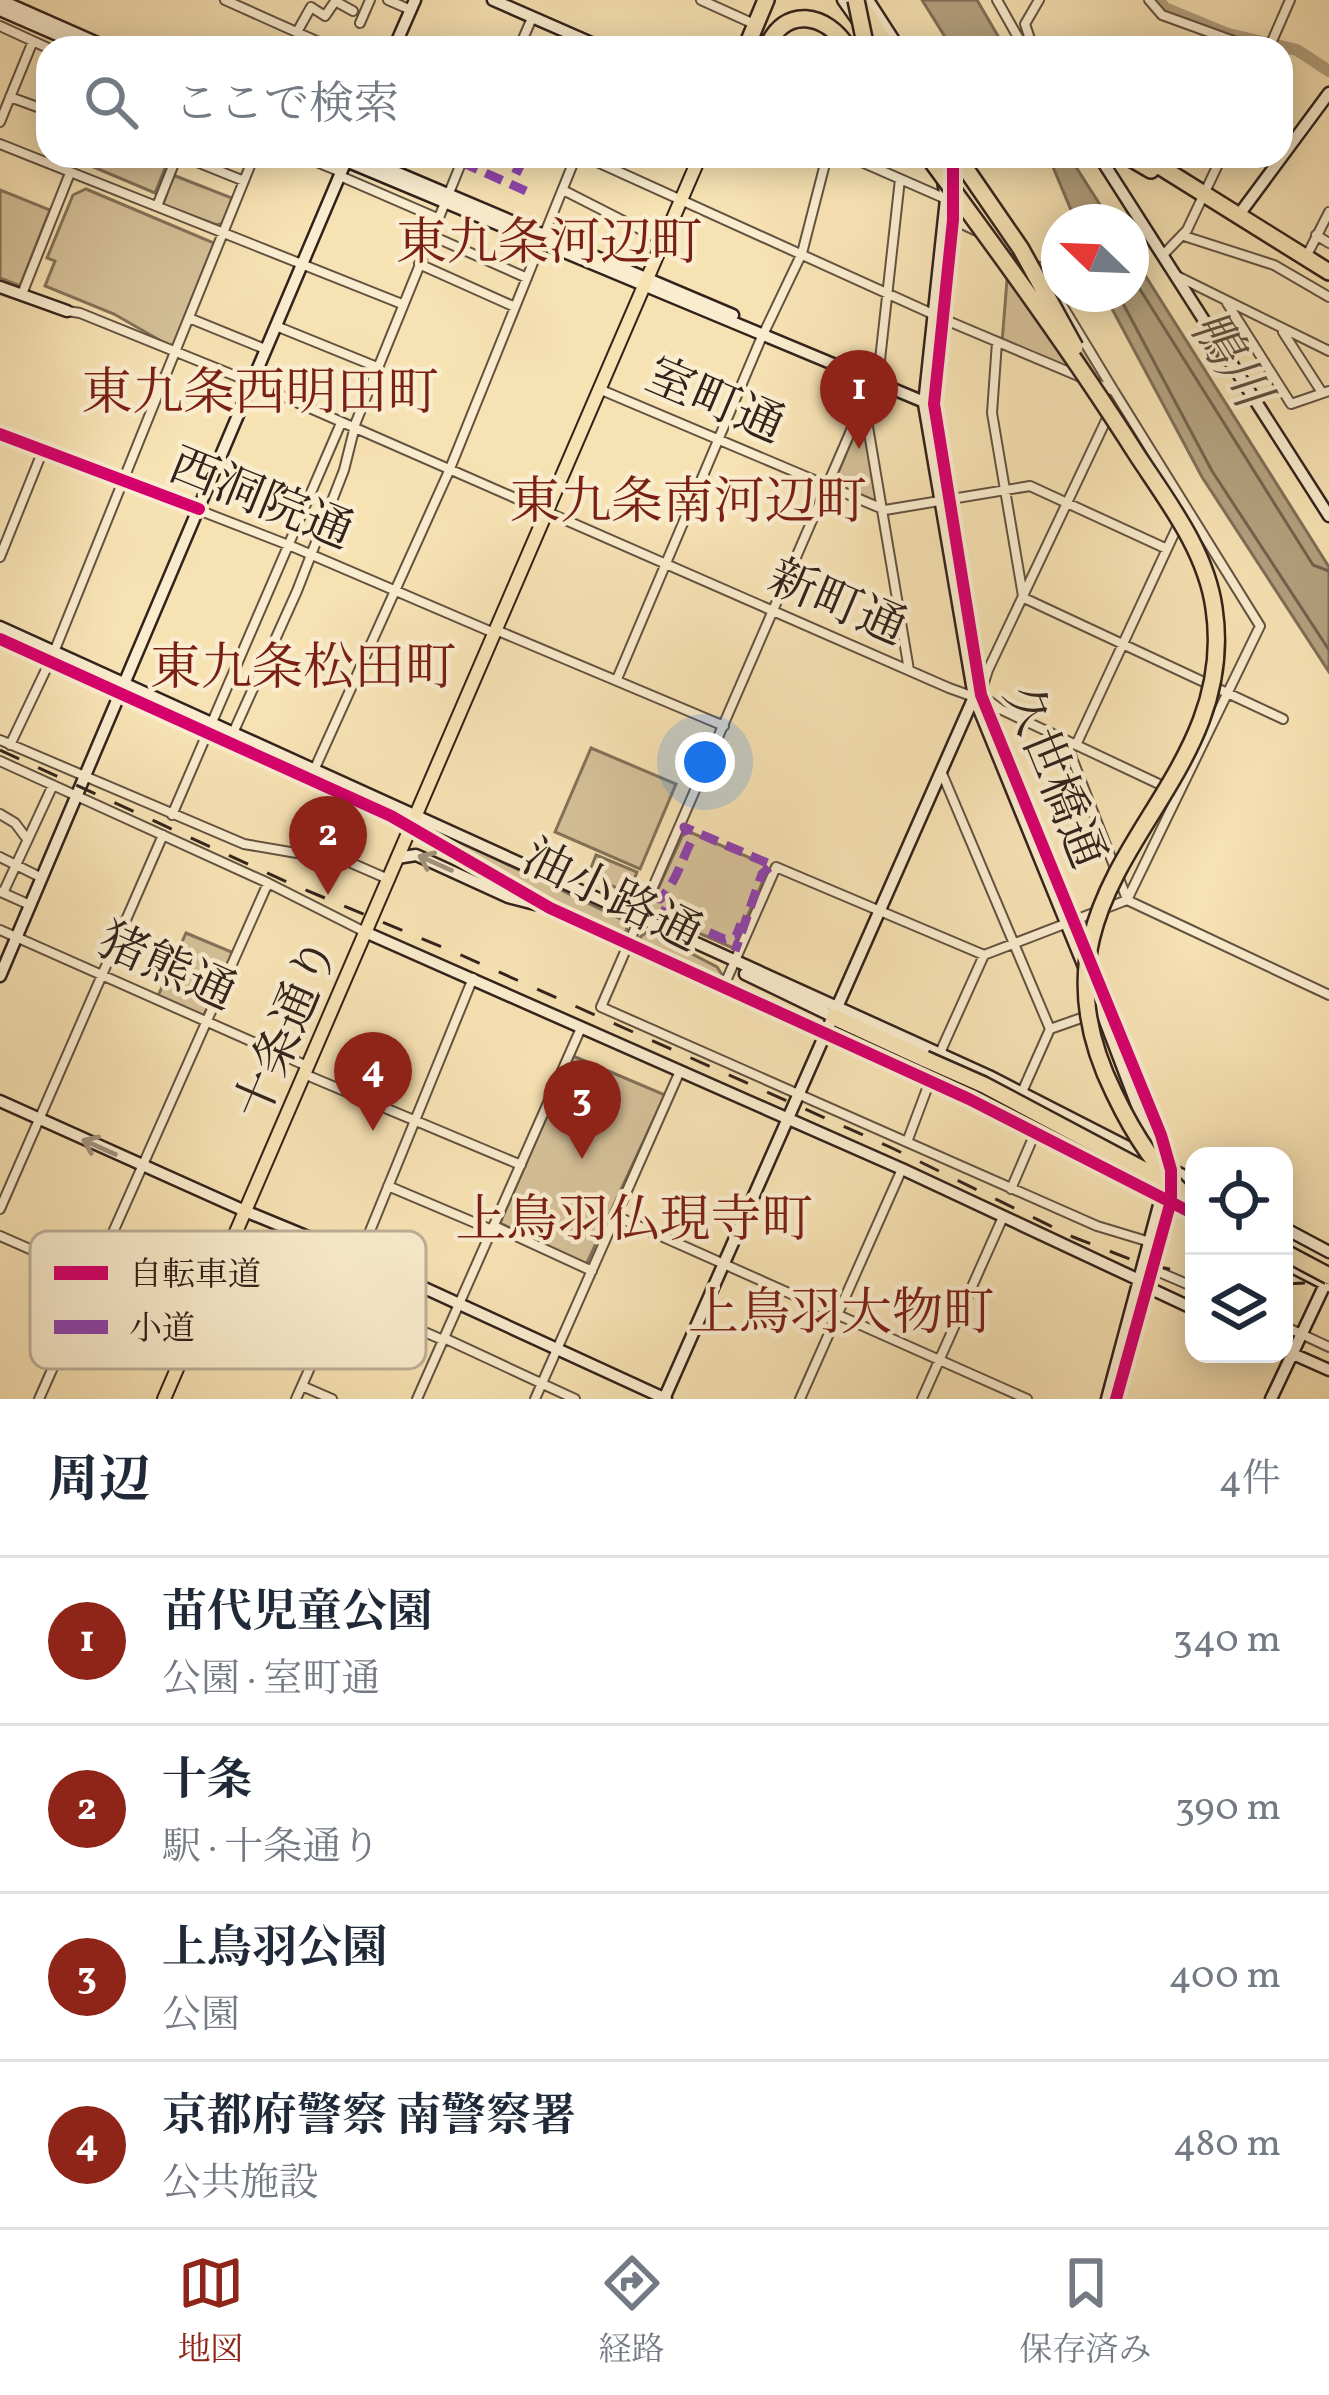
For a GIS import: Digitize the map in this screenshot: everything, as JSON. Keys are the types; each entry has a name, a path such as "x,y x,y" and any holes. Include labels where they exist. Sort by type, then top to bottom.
{"highway":[{"path":"855,0 866,36"},
{"path":"855,0 880,36"},
{"path":"751,36 766,2"},
{"path":"775,36 781,26 802,17 831,26 839,36"},
{"path":"865,29 866,36"},
{"path":"926,168 1002,256"},
{"path":"942,168 1167,502"},
{"path":"943,168 1091,376"},
{"path":"965,168 1022,249 1091,376 1197,552 1210,587 1215,670 1205,710 1101,904 1086,958 1084,996 1095,1051 1127,1120 1165,1176 1185,1193"},
{"path":"1148,168 1166,171"},
{"path":"1161,168 1329,272"},
{"path":"835,1013 934,1057 1185,1195"},
{"path":"1293,1254 1328,1278"}],"main road":[{"name":"十条通り","path":"236,1231 695,168"},
{"name":"十条通り","path":"164,1399 177,1369"}],"street":[{"path":"0,0 82,36"},
{"path":"32,14 39,0"},
{"path":"225,0 306,36"},
{"path":"360,23 370,0"},
{"path":"388,0 413,5 399,36"},
{"path":"493,0 575,36"},
{"path":"523,36 535,0"},
{"path":"701,0 756,25"},
{"path":"855,0 865,29"},
{"path":"855,0 888,36"},
{"path":"997,0 1021,36"},
{"path":"1026,36 1024,24 1039,0"},
{"path":"1148,0 1162,15 1220,36"},
{"path":"1274,36 1290,0"},
{"path":"299,36 311,7 325,16 335,1 353,11"},
{"path":"0,10 60,36"},
{"path":"0,26 36,42"},
{"path":"0,122 33,41"},
{"path":"1293,142 1329,93"},
{"path":"10,97 36,106"},
{"path":"0,144 36,158"},
{"path":"60,168 402,304"},
{"path":"157,206 174,168"},
{"path":"210,168 244,181"},
{"path":"249,168 52,656 5,742 244,844 349,862 388,879"},
{"path":"0,976 343,168"},
{"path":"353,168 437,218"},
{"path":"359,168 446,198 928,402"},
{"path":"233,733 274,646 377,368 459,168"},
{"path":"315,768 448,471 574,168"},
{"path":"608,168 1116,394"},
{"path":"616,679 802,253 824,168"},
{"path":"875,168 946,200"},
{"name":"久世橋通","path":"937,168 948,218"},
{"name":"久世橋通","path":"954,168 928,402 977,696 1106,1008 1165,1167 1166,1199 1153,1269 1143,1283"},
{"path":"1107,168 1329,516"},
{"path":"1163,254 1184,236 1216,168"},
{"path":"1238,216 1274,168"},
{"path":"22,294 70,172"},
{"path":"900,179 875,380 602,1007 1097,1226 1150,1242"},
{"path":"562,190 663,241"},
{"path":"1305,258 1329,212"},
{"path":"908,1142 932,1081 934,1057 984,955 1127,900 1260,626 1033,257 948,218"},
{"path":"1316,235 1329,242"},
{"path":"430,236 527,278"},
{"path":"1184,236 1274,265 1329,297"},
{"path":"1274,265 1286,246"},
{"path":"419,264 515,308"},
{"path":"1175,275 1329,351"},
{"name":"新町通","path":"0,286 176,351 773,613 977,696 1178,793"},
{"path":"1225,301 1291,404 1325,391 1281,328"},
{"path":"189,318 266,349"},
{"path":"276,326 377,368"},
{"path":"997,342 992,412 1024,598"},
{"name":"室町通","path":"599,389 884,510"},
{"path":"426,1289 664,1399 941,771 1116,394"},
{"path":"864,401 909,670"},
{"path":"172,814 341,423"},
{"name":"西洞院通","path":"0,434 199,509 724,726"},
{"path":"0,557 43,450"},
{"path":"884,510 1030,486 1167,549"},
{"path":"1076,745 1187,506"},
{"path":"1024,598 1283,719"},
{"name":"油小路通","path":"0,627 52,656 413,821 639,917 835,1013"},
{"name":"油小路通","path":"0,639 52,656"},
{"name":"油小路通","path":"210,727 315,768 413,821 550,908 626,946 932,1081 1185,1209"},
{"path":"1065,740 1127,900 1329,995"},
{"path":"1,766 53,785 365,932 902,1169 1185,1304"},
{"path":"941,771 1050,1029"},
{"path":"30,905 2,892 53,785"},
{"path":"0,814 15,823 28,840"},
{"path":"0,1210 163,835"},
{"path":"397,858 416,855 508,897 550,908"},
{"path":"0,857 42,878"},
{"path":"724,988 776,867 984,955"},
{"path":"113,1231 268,883"},
{"name":"猪熊通","path":"0,930 521,1165"},
{"path":"370,1231 473,978"},
{"path":"1022,1092 1050,1029 1106,1008"},
{"path":"417,1399 582,1026"},
{"path":"934,1057 1022,1092 1185,1177"},
{"path":"535,1399 680,1070"},
{"path":"0,1101 298,1231"},
{"path":"1011,1189 1040,1101"},
{"path":"800,1399 902,1169"},
{"path":"388,1186 592,1271"},
{"name":"久世橋通","path":"1107,1399 1118,1375 1150,1242 1166,1199"},
{"path":"616,1216 1027,1399"},
{"path":"922,1399 1003,1217"},
{"path":"1293,1233 1329,1252"},
{"path":"0,1236 30,1250"},
{"path":"1293,1266 1328,1278 1293,1347"},
{"path":"1153,1269 1185,1283"},
{"path":"426,1331 575,1399"},
{"path":"1293,1331 1329,1347"},
{"path":"1293,1352 1329,1370"},
{"path":"1270,1399 1285,1363"},
{"path":"38,1399 51,1369"},
{"path":"296,1399 309,1369"},
{"name":"久世橋通","path":"1116,1399 1118,1375"},
{"path":"302,1386 332,1399"}],"shaded area":[{"path":"96,168 165,168 155,193"},
{"path":"173,175 232,198 223,223 217,225 163,205"},
{"path":"86,189 214,243 174,344 45,286 55,261 47,258 73,195"},
{"path":"0,190 50,210 20,286 0,278"},
{"path":"1020,253 1041,279 1041,312 1062,312 1106,382 1002,343 1009,255"},
{"path":"861,418 865,418 879,498 875,501 835,480"},
{"path":"591,748 676,784 640,869 555,832"},
{"path":"434,829 625,921 627,931 618,934 522,887"},
{"path":"685,830 762,863 768,870 733,948 648,911"},
{"path":"596,855 637,872 629,893 588,876"},
{"path":"648,931 717,967 723,976 716,978 642,944 640,937"},
{"path":"186,933 234,953 203,1017 158,996"},
{"path":"573,1056 665,1095 586,1265 500,1223"}],"water":[{"path":"922,0 977,0 998,36 944,36"},
{"path":"1053,168 1077,168 1100,204 1068,204"},
{"path":"1149,282 1329,567 1329,672 1202,477 1114,312 1149,312"}],"waterway":[{"path":"1158,0 1165,8 1237,36"},
{"path":"1293,49 1329,71"}],"railway":[{"path":"0,750 289,883 892,1148 1073,1237 1135,1261 1185,1273"},
{"path":"1293,1284 1329,1282"}],"marked path":[{"path":"474,168 526,191"},
{"path":"514,168 522,172"},
{"path":"653,896 660,899 678,872 691,842 684,827 772,865 762,874 735,951"},
{"path":"660,910 724,939 736,936 741,924"}],"cycle path":[{"path":"953,168 953,220 934,404 981,695 1161,1135 1171,1170 1171,1201 1116,1399"},
{"path":"0,434 199,509"},
{"path":"0,639 391,816 550,908 969,1099 1185,1209"}],"place":[{"name":"苗代児童公園","path":"859,449"},
{"name":"十条","path":"328,895"},
{"name":"京都府警察 南警察署","path":"373,1131"},
{"name":"上鳥羽公園","path":"582,1159"}],"district":[{"name":"東九条河辺町","path":"549,241"},
{"name":"東九条西明田町","path":"260,391"},
{"name":"東九条南河辺町","path":"688,500"},
{"name":"東九条松田町","path":"303,666"},
{"name":"上鳥羽仏現寺町","path":"634,1218"},
{"name":"上鳥羽大物町","path":"841,1311"}],"water label":[{"name":"鴨川","path":"1231,358"}]}
